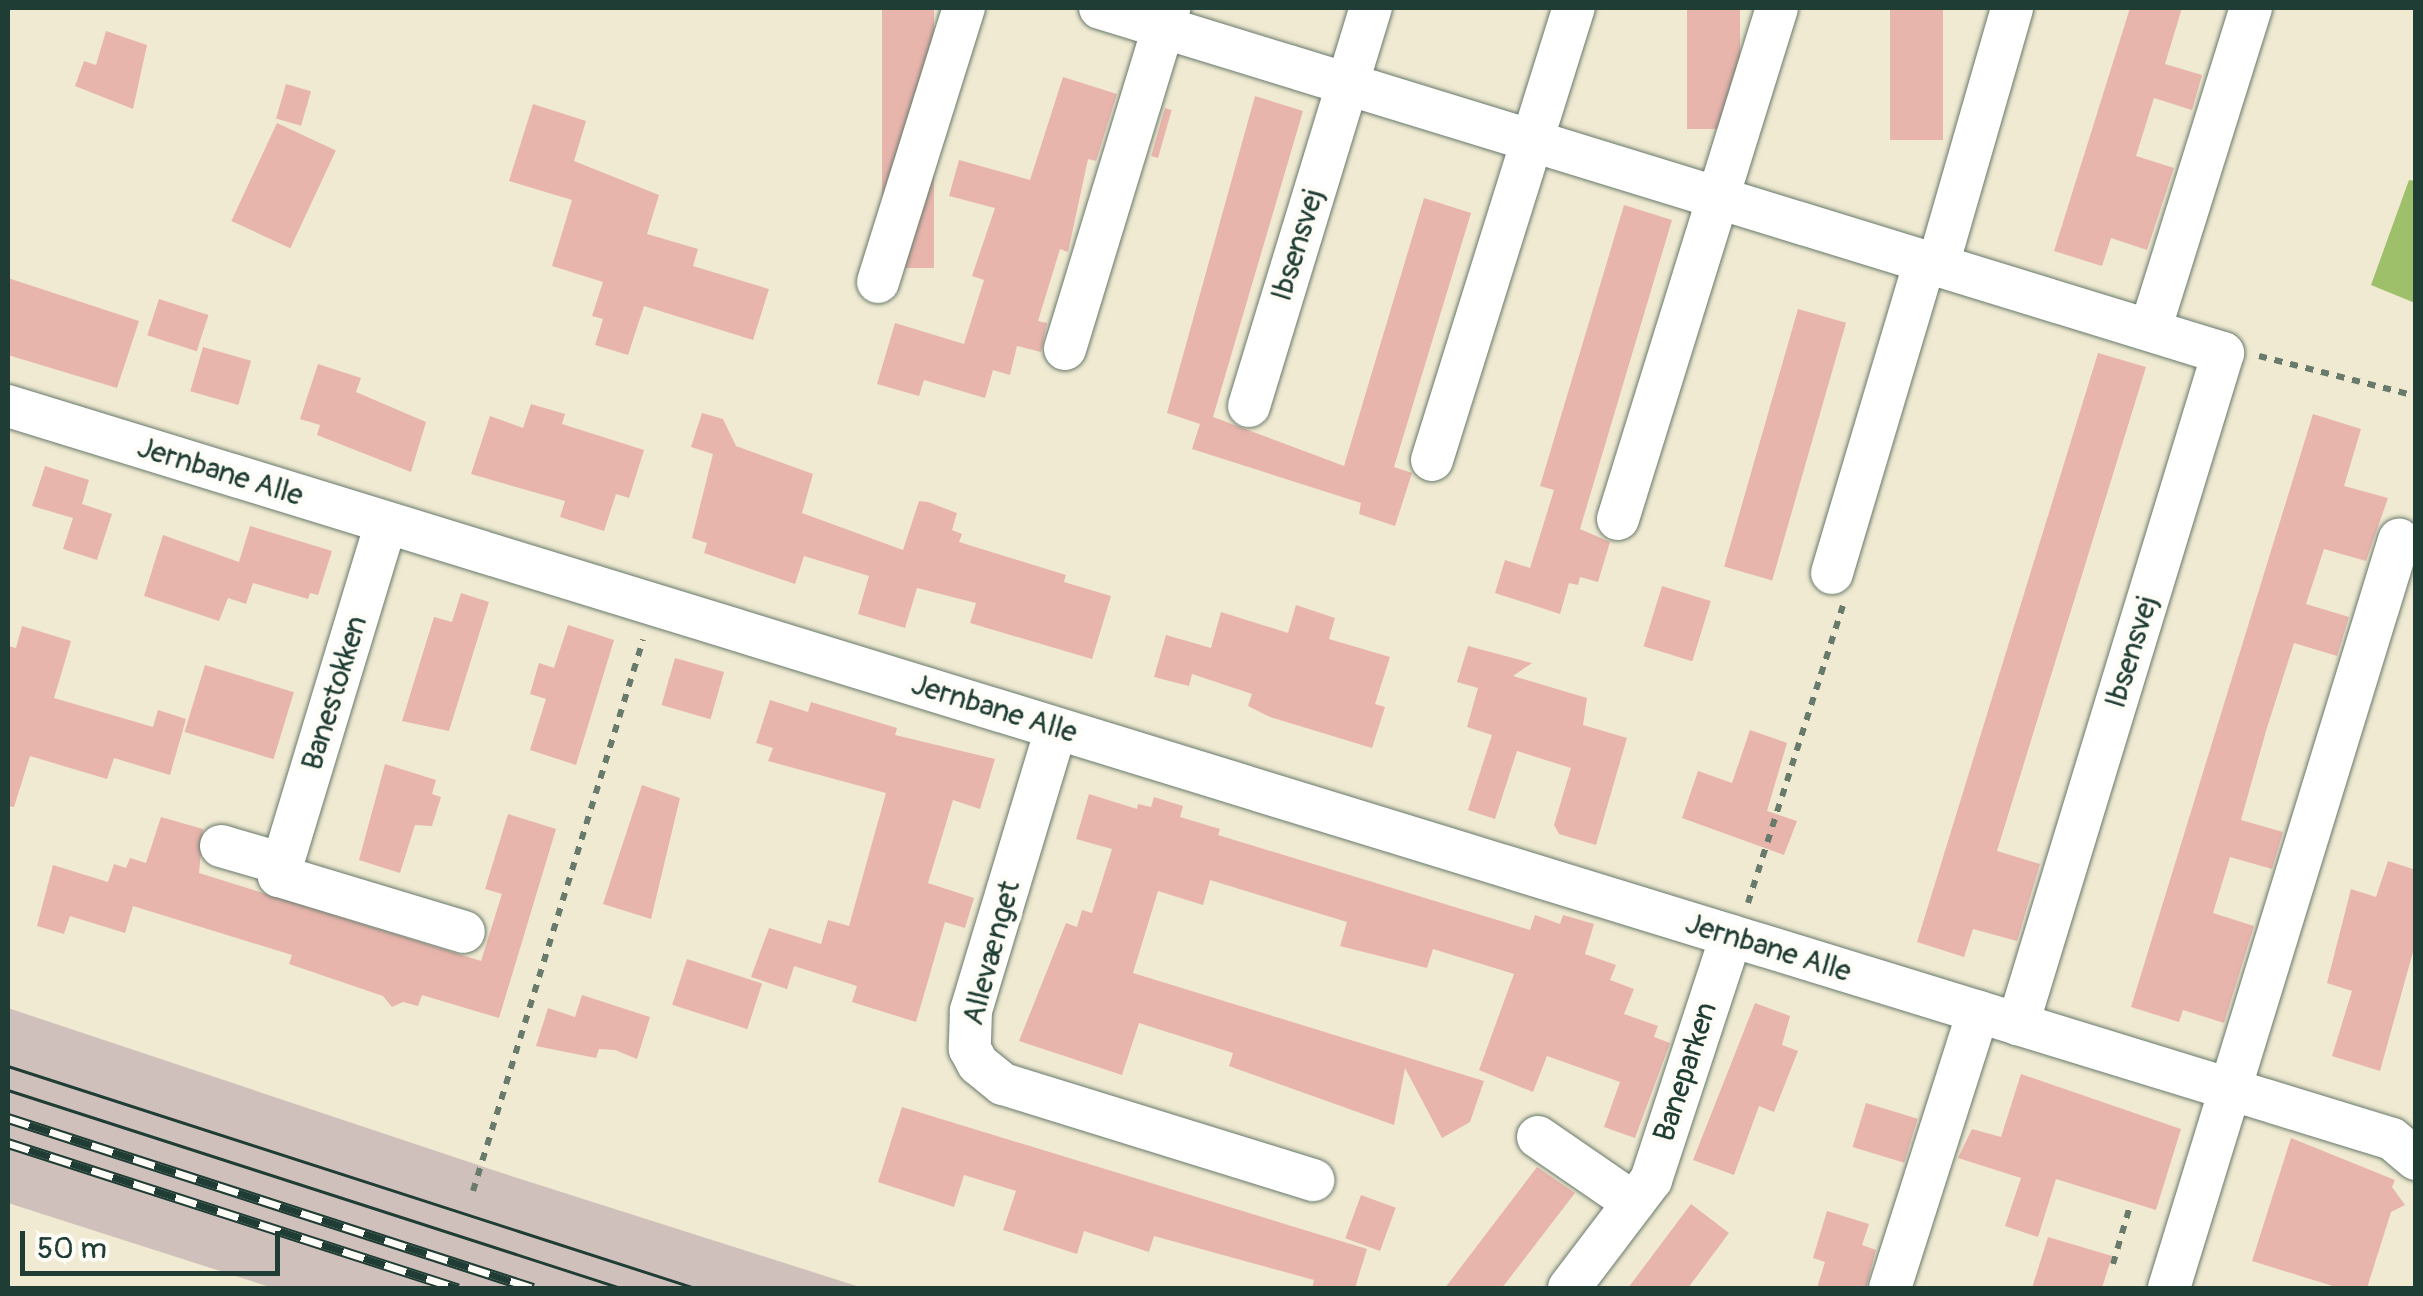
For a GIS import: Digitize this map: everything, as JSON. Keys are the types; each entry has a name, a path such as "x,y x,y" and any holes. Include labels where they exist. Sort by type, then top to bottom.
{"street":[{"path":"878,282 964,8"},
{"path":"1100,8 1166,17 1348,84 2223,353"},
{"name":"Ibsensvej","path":"1249,406 1372,8"},
{"path":"1432,460 1574,8"},
{"path":"1618,520 1777,8"},
{"path":"1835,558 2012,8"},
{"path":"2150,330 2250,8"},
{"path":"1065,348 1166,17"},
{"name":"Ibsensvej","path":"2018,1024 2223,353"},
{"name":"Jernbane Alle","path":"8,409 2234,1090 2402,1143 2416,1158"},
{"name":"Banestokken","path":"283,864 386,523"},
{"path":"2169,1288 2234,1090 2398,540"},
{"name":"Allevænget","path":"1056,728 971,1010 970,1049 978,1064 1003,1084 1314,1180"},
{"path":"221,846 283,864 280,876 464,932"},
{"name":"Baneparken","path":"1569,1288 1651,1180 1733,937"},
{"path":"1890,1288 1978,1012"},
{"path":"1538,1138 1634,1203"}],"path":[{"path":"2223,353 2250,353 2416,396"},
{"path":"1733,937 1843,608 1835,558"},
{"path":"473,1191 654,605"},
{"path":"2112,1264 2130,1206"}],"shaded area":[{"path":"8,1008 502,1173 863,1288 273,1288 8,1203"}],"green space":[{"path":"2409,180 2416,181 2415,303 2371,285"}],"building":[{"path":"882,8 934,8 934,268 882,268"},
{"path":"1687,8 1740,8 1740,129 1687,129"},
{"path":"1890,8 1943,8 1943,140 1890,140"},
{"path":"2130,8 2182,8 2165,64 2202,75 2192,110 2154,98 2136,156 2174,168 2147,250 2111,238 2102,266 2054,251"},
{"path":"106,31 147,45 133,109 75,86 84,61 96,65"},
{"path":"1063,77 1117,94 1096,161 1088,159 1068,252 1060,249 1038,321 1047,323 1041,352 1017,346 1010,375 993,370 985,398 924,380 919,396 877,384 895,323 964,344 984,280 972,276 995,208 949,196 959,160 1030,180"},
{"path":"286,84 311,91 301,126 276,119"},
{"path":"1255,96 1303,111 1213,417 1344,466 1424,198 1471,213 1394,467 1412,473 1395,526 1359,514 1361,503 1192,449 1200,424 1167,413"},
{"path":"533,104 586,121 574,161 659,195 647,234 698,249 693,266 769,289 753,340 644,306 628,355 595,345 603,319 592,316 603,282 552,266 572,200 509,181"},
{"path":"1165,108 1172,110 1158,158 1151,156"},
{"path":"277,123 336,150 290,248 231,221"},
{"path":"1624,205 1672,220 1580,529 1610,542 1598,582 1580,577 1578,585 1569,583 1560,614 1495,593 1505,560 1530,568 1554,490 1540,486"},
{"path":"8,278 139,321 117,388 8,355"},
{"path":"159,299 208,315 197,351 147,335"},
{"path":"1798,309 1846,323 1772,580 1724,567"},
{"path":"203,347 251,361 238,405 190,391"},
{"path":"2098,353 2146,367 1997,851 2040,864 2017,941 1973,929 1964,957 1917,942"},
{"path":"318,364 361,378 356,392 426,422 411,472 317,435 320,425 300,419"},
{"path":"531,404 565,414 562,424 644,450 629,498 616,494 604,531 560,517 565,501 471,474 490,416 523,428"},
{"path":"702,413 723,419 736,446 813,474 802,513 903,550 919,501 928,502 957,513 952,530 962,534 959,542 1066,575 1064,582 1111,596 1092,659 970,623 976,603 917,588 905,628 858,614 869,576 804,556 795,584 704,553 707,543 692,538 713,454 691,447"},
{"path":"2313,414 2361,429 2344,486 2388,498 2366,561 2324,549 2306,604 2349,617 2337,656 2294,643 2266,731 2241,820 2283,832 2272,869 2230,857 2213,913 2254,926 2224,1023 2183,1010 2179,1022 2131,1007"},
{"path":"45,466 89,480 82,504 112,514 97,560 63,549 73,518 32,506"},
{"path":"250,526 332,551 318,595 310,593 308,599 253,583 246,604 228,598 219,621 144,596 163,535 239,562"},
{"path":"1662,586 1711,601 1692,661 1644,646"},
{"path":"461,593 489,602 449,731 402,721 434,617 452,622"},
{"path":"1296,605 1335,618 1329,639 1390,657 1375,704 1385,707 1372,748 1270,717 1248,706 1252,694 1192,674 1189,686 1154,677 1166,635 1211,648 1221,612 1288,633"},
{"path":"568,625 614,640 576,765 530,750 546,699 530,694 539,663 554,668"},
{"path":"22,626 71,641 54,698 153,727 158,710 186,719 170,775 114,758 107,779 30,756 14,807 8,806 8,646 16,648"},
{"path":"1468,646 1532,663 1513,676 1587,698 1583,725 1627,738 1596,845 1559,834 1554,825 1571,768 1517,751 1495,819 1468,810 1492,735 1467,727 1478,688 1457,682"},
{"path":"675,658 724,672 711,719 661,705"},
{"path":"205,665 294,692 273,759 185,732"},
{"path":"770,700 808,712 811,702 897,728 895,735 995,759 980,809 953,800 928,883 974,898 965,928 945,922 916,1022 852,1002 857,986 794,966 787,989 751,977 769,928 821,944 828,920 849,926 886,793 768,761 773,748 756,743"},
{"path":"1750,730 1787,743 1767,811 1797,821 1784,855 1682,818 1698,771 1732,783"},
{"path":"385,764 436,780 432,794 441,797 432,826 415,825 400,873 359,860"},
{"path":"642,785 680,798 651,919 603,904"},
{"path":"1089,794 1137,809 1138,804 1151,807 1154,797 1183,806 1180,817 1220,829 1218,835 1530,930 1535,915 1560,924 1563,915 1594,924 1585,954 1616,965 1610,980 1634,989 1624,1014 1658,1026 1654,1037 1670,1043 1635,1138 1604,1127 1620,1082 1547,1056 1533,1092 1479,1070 1514,974 1433,949 1427,968 1340,946 1347,922 1210,880 1203,905 1158,891 1133,973 1484,1081 1470,1122 1442,1138 1405,1068 1394,1125 1229,1066 1233,1053 1139,1023 1122,1075 1019,1041 1066,923 1077,927 1082,910 1092,913 1112,849 1076,839"},
{"path":"508,814 556,829 499,1018 422,995 418,1006 403,1002 392,1007 383,996 289,964 292,955 133,906 125,933 70,916 64,934 37,926 53,865 108,882 114,864 126,868 130,858 146,863 161,817 203,829 199,873 481,961 502,894 485,889"},
{"path":"2388,861 2416,870 2416,941 2380,1071 2332,1056 2352,991 2327,983 2351,889 2376,897"},
{"path":"687,959 762,983 747,1029 672,1005"},
{"path":"582,995 650,1017 637,1059 615,1050 599,1049 596,1058 536,1046 548,1008 575,1017"},
{"path":"1755,1003 1790,1016 1782,1045 1798,1051 1774,1112 1759,1106 1734,1175 1693,1160"},
{"path":"2021,1074 2181,1129 2156,1210 2056,1179 2038,1237 2005,1226 2021,1178 1958,1158 1972,1129 2001,1137"},
{"path":"1866,1103 1918,1119 1904,1163 1853,1147"},
{"path":"902,1107 1367,1249 1355,1288 1312,1288 1314,1280 1154,1236 1149,1252 1084,1231 1077,1254 1003,1230 1016,1191 964,1175 954,1207 878,1182"},
{"path":"2291,1138 2395,1180 2392,1187 2405,1205 2391,1212 2367,1288 2339,1288 2252,1261"},
{"path":"1537,1167 1575,1193 1502,1288 1445,1288"},
{"path":"1361,1195 1396,1208 1380,1251 1345,1238"},
{"path":"1691,1204 1729,1233 1688,1288 1628,1288"},
{"path":"1827,1211 1869,1224 1862,1245 1876,1250 1866,1288 1817,1288 1825,1262 1813,1258"},
{"path":"2048,1237 2112,1256 2102,1288 2032,1288"}],"tram line":[{"path":"8,1066 695,1288"},
{"path":"8,1090 621,1288"}],"railway":[{"path":"8,1118 533,1288"},
{"path":"8,1143 458,1288"}]}
